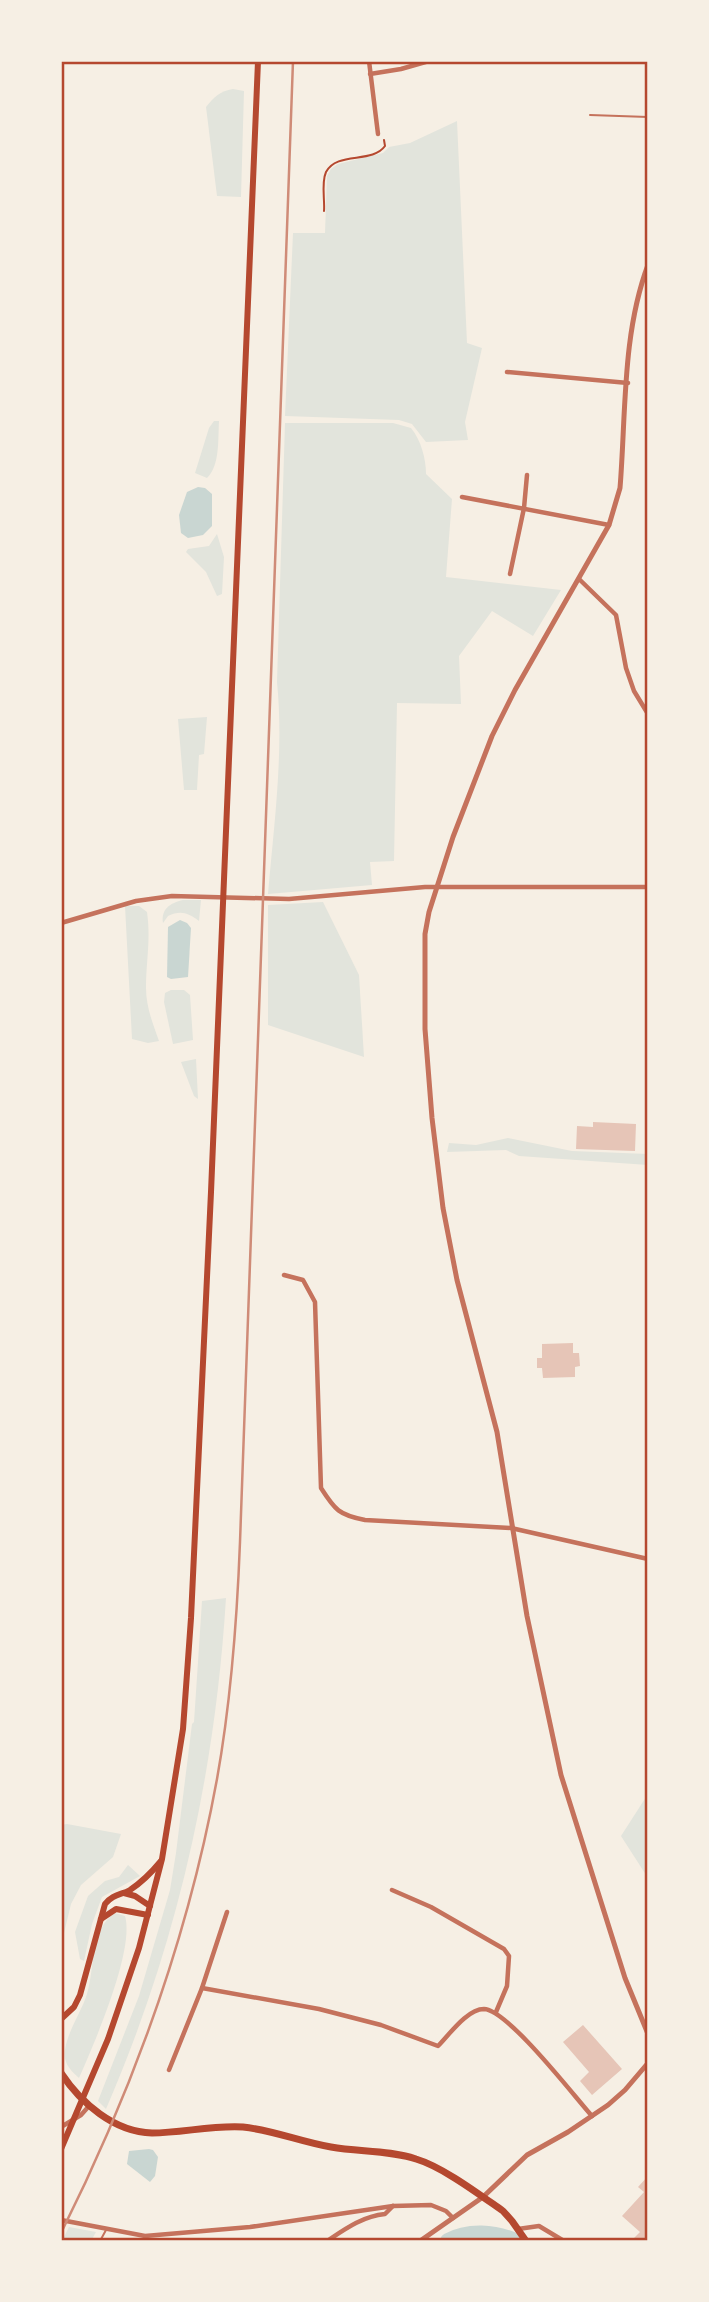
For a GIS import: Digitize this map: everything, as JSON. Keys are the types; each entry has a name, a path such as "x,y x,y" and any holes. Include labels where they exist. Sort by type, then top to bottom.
{"main road":[{"path":"61,2150 101,2058 148,1915 162,1859 183,1729 195,1539 258,61"},
{"path":"61,2019 74,2007 80,1995 105,1903 147,1876 162,1859"},
{"path":"124,1893 135,1896 150,1906"},
{"path":"99,1921 105,1914 116,1909 148,1915"},
{"path":"61,2073 90,2106 107,2118 139,2132 240,2127 333,2147 410,2157 426,2163 483,2197 503,2211 522,2234"}],"street":[{"path":"369,61 378,134"},
{"path":"370,74 429,61"},
{"path":"648,265 634,311 620,488 609,525 515,690 492,736 436,887 425,934 425,1029 433,1132 443,1208 455,1268 497,1432 527,1616 561,1775 621,1965 648,2034"},
{"path":"507,372 628,383"},
{"path":"510,574 524,508 527,475"},
{"path":"462,497 609,525"},
{"path":"579,579 616,615 626,668 634,691 648,714"},
{"path":"61,923 136,901 193,895 209,898 289,899 436,887 648,887"},
{"path":"284,1275 303,1280 315,1302 321,1488 335,1510 346,1516 365,1520 511,1528 648,1559"},
{"path":"392,1890 431,1907 504,1950 509,1956 507,1986 496,2012"},
{"path":"169,2070 202,1989 227,1912"},
{"path":"202,1989 319,2009 381,2025 438,2046 472,2012 483,2009 496,2012 519,2033 592,2116"},
{"path":"420,2241 483,2197 527,2155 592,2116 625,2090 648,2063"},
{"path":"61,2127 90,2106"},
{"path":"61,2220 145,2236 250,2227 393,2206 431,2205 446,2211 454,2218"},
{"path":"327,2241 351,2225 373,2215 385,2214 393,2206"},
{"path":"522,2234 538,2226 564,2241"}],"lane":[{"path":"590,115 648,117"},
{"path":"100,2241 106,2230"}],"path":[{"path":"324,211 326,172 339,162 380,153 386,141 378,134"}],"shaded area":[{"path":"224,91 244,91 241,197 217,196 206,107"},
{"path":"457,121 467,343 482,348 465,422 468,440 426,442 412,424 399,420 285,416 293,233 325,233 327,176 338,164 383,153 389,147 410,143"},
{"path":"214,421 219,421 218,452 214,467 207,478 195,473 209,428"},
{"path":"285,423 393,423 411,428 422,450 426,474 452,499 446,577 561,590 533,636 492,611 459,656 461,704 397,703 394,861 370,862 372,885 268,894 279,761 277,682"},
{"path":"198,487 205,488 212,494 212,526 203,535 188,538 181,533 179,515 187,492"},
{"path":"217,534 224,557 222,594 217,596 206,572 186,552 188,549 209,546"},
{"path":"207,717 204,754 199,755 197,790 184,790 178,719"},
{"path":"183,900 201,900 199,921 181,913 168,916 163,923 163,914 167,907"},
{"path":"323,902 359,975 364,1057 268,1025 268,905"},
{"path":"125,906 139,906 147,912 149,932 146,995 159,1041 148,1043 132,1039"},
{"path":"180,920 191,928 188,977 171,979 167,977 168,927"},
{"path":"184,990 190,995 193,1040 173,1044 164,1002 165,993"},
{"path":"196,1059 198,1099 194,1096 181,1062"},
{"path":"508,1138 572,1151 648,1154 648,1165 519,1156 506,1150 447,1152 449,1143 476,1145"},
{"path":"226,1598 213,1730 188,1859 153,1985 106,2109 98,2101 139,1996 170,1890 194,1722 202,1601"},
{"path":"648,1794 648,1878 621,1836"},
{"path":"61,1825 121,1834 113,1857 81,1885 71,1904 64,1933 61,1929"},
{"path":"128,1865 140,1876 102,1897 92,1924 84,1961 80,1959 75,1932 88,1896 105,1881 119,1877"},
{"path":"115,1913 125,1916 127,1931 124,1951 111,1997 79,2078 66,2062 67,2043 87,1994 97,1939 107,1920"},
{"path":"149,2149 158,2157 155,2176 150,2182 127,2164 129,2151"},
{"path":"69,2227 96,2232 91,2241 62,2241"}],"building":[{"path":"593,1122 636,1124 635,1151 576,1149 577,1126 593,1127"},
{"path":"573,1343 573,1353 579,1353 580,1366 575,1367 575,1377 543,1378 542,1368 537,1368 537,1358 542,1358 542,1344"},
{"path":"583,2025 622,2069 592,2095 580,2081 589,2072 563,2042"},
{"path":"648,2176 648,2241 637,2241 634,2238 640,2232 622,2216 644,2192 638,2187"}],"waterway":[{"path":"448,2241 464,2235 481,2234 515,2241"}],"railway":[{"path":"61,2233 112,2124 174,1955 205,1838 230,1691 240,1542 293,61"}]}
